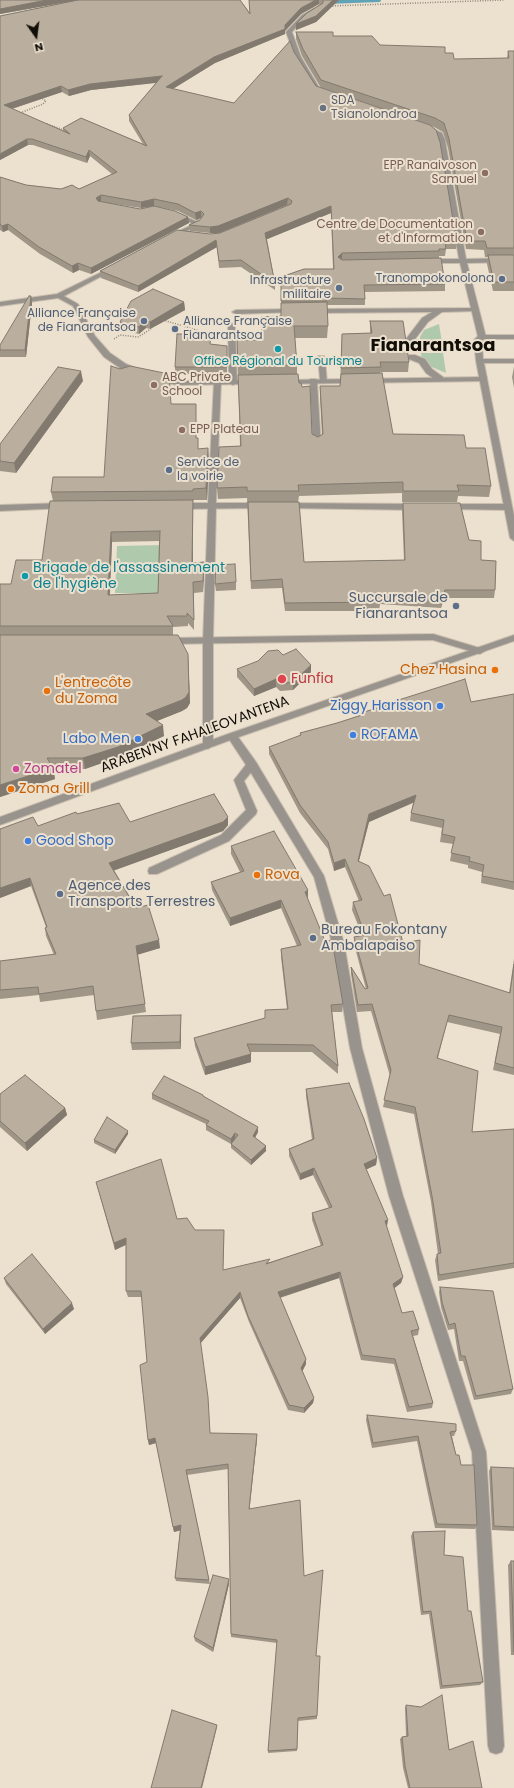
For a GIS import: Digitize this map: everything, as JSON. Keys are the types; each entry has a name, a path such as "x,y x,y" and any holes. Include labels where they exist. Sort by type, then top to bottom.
{"street":[{"path":"320,6 304,16 289,32 298,57 318,90 338,98"},
{"path":"417,124 432,129 440,134 442,140 463,260 482,336"},
{"path":"163,241 199,223 178,214 166,212"},
{"path":"177,233 190,235"},
{"path":"418,261 514,260"},
{"path":"0,304 59,296 123,263"},
{"path":"59,296 76,305 92,337 101,349 123,366 148,376 177,383 263,382"},
{"path":"236,312 475,310"},
{"path":"409,341 425,320 439,311"},
{"path":"231,324 233,383"},
{"path":"514,337 482,336 478,340 480,361 511,507 514,538"},
{"path":"412,357 422,361 429,371 440,379"},
{"path":"321,358 324,381"},
{"path":"480,361 514,361"},
{"path":"277,382 484,379"},
{"path":"313,381 317,444"},
{"path":"208,745 208,641 217,383"},
{"path":"0,508 70,506"},
{"path":"173,506 511,507"},
{"path":"154,641 433,637 480,650"},
{"name":"ARABEN'NY FAHALEOVANTENA","path":"0,821 232,736 514,638"},
{"path":"232,736 252,765 319,876 338,943 356,1048 396,1196 479,1452 496,1746"},
{"path":"153,871 225,838 252,811 239,780 252,765"}],"path":[{"path":"320,6 505,0"},
{"path":"26,115 19,112 43,104 46,101 38,96"},
{"path":"46,124 66,131"},
{"path":"158,323 163,319 204,332 213,332"},
{"path":"101,349 120,335 138,337 151,329"}],"green space":[{"path":"439,324 442,343 420,343 420,337 424,330"},
{"path":"421,353 443,353 446,373 427,365 422,359"},
{"path":"163,545 163,593 115,593 117,546"}],"building":[{"path":"0,0 47,0 0,9"},
{"path":"78,0 240,0 250,14 249,0 316,0 301,8 285,25 285,29 214,57 166,87 234,103 290,41 294,52 316,86 430,125 436,130 440,142 457,243 445,243 446,249 439,249 439,251 342,253 338,257 342,260 441,258 445,284 364,285 365,299 326,298 326,301 281,301 281,277 304,269 334,269 331,206 265,233 275,284 241,260 219,261 216,240 138,286 100,271 177,230 210,234 220,233 291,204 292,201 288,198 218,226 210,227 189,225 200,220 204,214 201,211 195,213 178,204 154,199 141,202 101,195 96,198 98,201 140,209 154,206 175,211 188,217 91,268 78,263 72,266 39,247 8,224 2,226 0,224 0,177 26,185 61,189 72,185 79,189 117,172 89,150 86,157 32,139 27,139 0,154 0,16","holes":["162,76 129,115 147,146 81,118 63,128 70,134 4,105 61,86 68,90 90,84"]},
{"path":"323,0 333,0 316,16 296,24 307,13 323,3"},
{"path":"296,32 333,32 333,36 372,36 380,45 445,47 445,53 453,53 454,59 509,58 508,51 514,51 514,248 487,248 485,241 467,241 449,139 444,123 435,118 321,80 303,49"},
{"name":"Tranompokonolona","path":"488,255 514,255 514,282 494,282"},
{"path":"153,289 184,302 150,322 145,320 139,327 120,322 131,301"},
{"path":"29,296 31,296 25,350 0,350 0,345"},
{"path":"327,302 328,326 294,326 297,365 238,366 237,340 262,340 261,317 281,316 281,303"},
{"path":"370,321 403,321 409,362 380,362 381,367 341,368 342,334 372,333"},
{"path":"177,334 211,334 210,344 227,346 227,367 175,367"},
{"path":"111,366 120,369 130,366 169,374 171,404 196,404 196,438 198,438 198,449 208,448 206,488 193,489 193,491 51,492 53,477 104,477"},
{"path":"58,367 81,371 14,463 0,461 0,444"},
{"path":"382,373 393,434 464,435 466,448 485,448 491,486 457,485 459,491 403,491 403,482 298,485 299,491 247,491 247,487 217,488 219,447 241,446 238,375 298,374 299,383 301,383 302,387 310,386 312,434 318,437 323,434 320,386 340,386 341,374"},
{"path":"193,500 192,563 204,562 203,581 193,582 194,620 187,613 187,616 167,616 173,626 0,626 0,584 11,584 16,560 42,560 50,501","holes":["160,531 158,593 108,595 111,532"]},
{"path":"248,502 299,502 304,562 405,560 403,503 460,503 469,540 481,541 481,560 496,561 495,590 445,590 442,600 379,596 380,602 285,603 282,579 251,581"},
{"path":"235,564 236,582 215,584 216,565"},
{"path":"0,635 178,635 188,654 189,692 182,700 146,714 163,725 118,747 83,758 47,758 53,768 0,785"},
{"path":"296,649 311,665 293,682 280,684 276,679 254,689 237,669 258,661 268,651 278,650 283,655"},
{"path":"465,679 471,702 514,694 514,882 482,876 484,865 469,861 470,857 451,853 455,837 442,834 444,820 411,813 416,795 369,814 358,861 369,866 384,896 390,894 403,943 420,940 419,964 510,993 514,964 514,1068 495,1063 502,1027 449,1015 437,1058 478,1071 472,1132 514,1129 514,1263 439,1275 437,1254 441,1253 415,1107 384,1100 391,1070 372,1004 358,1005 351,967 365,989 368,988 354,937 365,935 353,902 362,900 345,859 334,863 328,842 300,805 269,747 301,735 300,733 365,714 364,712 390,704 389,703"},
{"path":"214,794 228,817 223,822 109,863 136,908 148,905 159,940 136,946 145,1004 96,1011 93,986 39,994 38,987 0,990 0,961 56,954 45,928 47,927 30,878 0,888 0,829 33,817 38,826 76,812 77,814 119,803 130,822"},
{"path":"274,831 308,890 305,892 325,941 332,940 343,1004 331,1005 338,1066 313,1045 247,1044 251,1054 205,1067 194,1038 265,1018 265,1010 288,1009 281,949 301,945 281,900 230,918 211,882 244,871 231,846"},
{"path":"181,1015 180,1042 131,1043 133,1016"},
{"path":"25,1075 65,1108 25,1143 0,1121 0,1094"},
{"path":"164,1076 203,1095 258,1127 253,1136 266,1146 251,1160 231,1144 238,1135 235,1133 231,1139 206,1125 209,1121 152,1094"},
{"path":"349,1083 364,1119 377,1158 364,1164 388,1220 385,1221 403,1277 393,1284 402,1313 413,1311 419,1329 411,1331 433,1403 409,1407 395,1359 362,1355 340,1272 278,1292 306,1359 301,1368 314,1398 304,1408 289,1405 248,1316 240,1292 200,1338 208,1397 210,1433 257,1434 249,1509 300,1500 304,1576 323,1570 316,1656 320,1656 317,1716 298,1718 297,1749 268,1751 277,1640 231,1634 228,1464 186,1470 209,1580 175,1578 181,1525 173,1527 155,1438 148,1440 140,1365 147,1362 141,1291 126,1291 126,1238 114,1243 96,1182 161,1159 177,1219 187,1218 195,1230 224,1230 223,1270 270,1259 266,1264 323,1245 312,1213 332,1207 314,1168 300,1174 289,1149 314,1139 306,1089"},
{"path":"107,1117 128,1131 115,1150 94,1140"},
{"path":"32,1254 72,1303 43,1329 4,1278"},
{"path":"440,1287 493,1291 513,1389 476,1396 465,1356 461,1356 455,1323 449,1325 442,1302"},
{"path":"367,1415 456,1424 456,1431 450,1432 456,1455 459,1455 461,1465 474,1465 477,1525 437,1524 418,1436 373,1443"},
{"path":"491,1467 514,1468 514,1527 494,1526"},
{"path":"445,1531 444,1555 463,1557 468,1611 471,1611 483,1682 442,1686 431,1611 423,1612 413,1532"},
{"path":"511,1561 514,1561 514,1652"},
{"path":"213,1575 229,1579 213,1648 194,1637"},
{"path":"442,1695 449,1750 473,1741 482,1788 410,1788 405,1766 402,1737 408,1736 406,1705 421,1707"},
{"path":"172,1710 217,1725 201,1788 151,1788"}],"waterway":[{"path":"327,2 379,0"}],"place":[{"name":"SDA Tsianolondroa","path":"323,108"},
{"name":"EPP Ranaivoson Samuel","path":"485,173"},
{"name":"Centre de Documentation et d'Information","path":"481,232"},
{"name":"Tranompokonolona","path":"502,279"},
{"name":"Infrastructure militaire","path":"339,288"},
{"name":"Alliance Française de Fianarantsoa","path":"144,321"},
{"name":"Alliance Française Fianarantsoa","path":"175,329"},
{"name":"Office Régional du Tourisme","path":"278,349"},
{"name":"ABC Private School","path":"154,385"},
{"name":"EPP Plateau","path":"182,430"},
{"name":"Service de la voirie","path":"169,470"},
{"name":"Brigade de l'assassinement de l'hygiène","path":"25,576"},
{"name":"Succursale de Fianarantsoa","path":"456,606"},
{"name":"Chez Hasina","path":"495,670"},
{"name":"Funfia","path":"282,679"},
{"name":"L'entrecôte du Zoma","path":"47,691"},
{"name":"Ziggy Harisson","path":"440,706"},
{"name":"ROFAMA","path":"353,735"},
{"name":"Labo Men","path":"138,739"},
{"name":"Zomatel","path":"16,769"},
{"name":"Zoma Grill","path":"11,789"},
{"name":"Good Shop","path":"28,841"},
{"name":"Rova","path":"257,875"},
{"name":"Agence des Transports Terrestres","path":"60,894"},
{"name":"Bureau Fokontany Ambalapaiso","path":"313,938"}],"district":[{"name":"Fianarantsoa","path":"433,346"}]}
